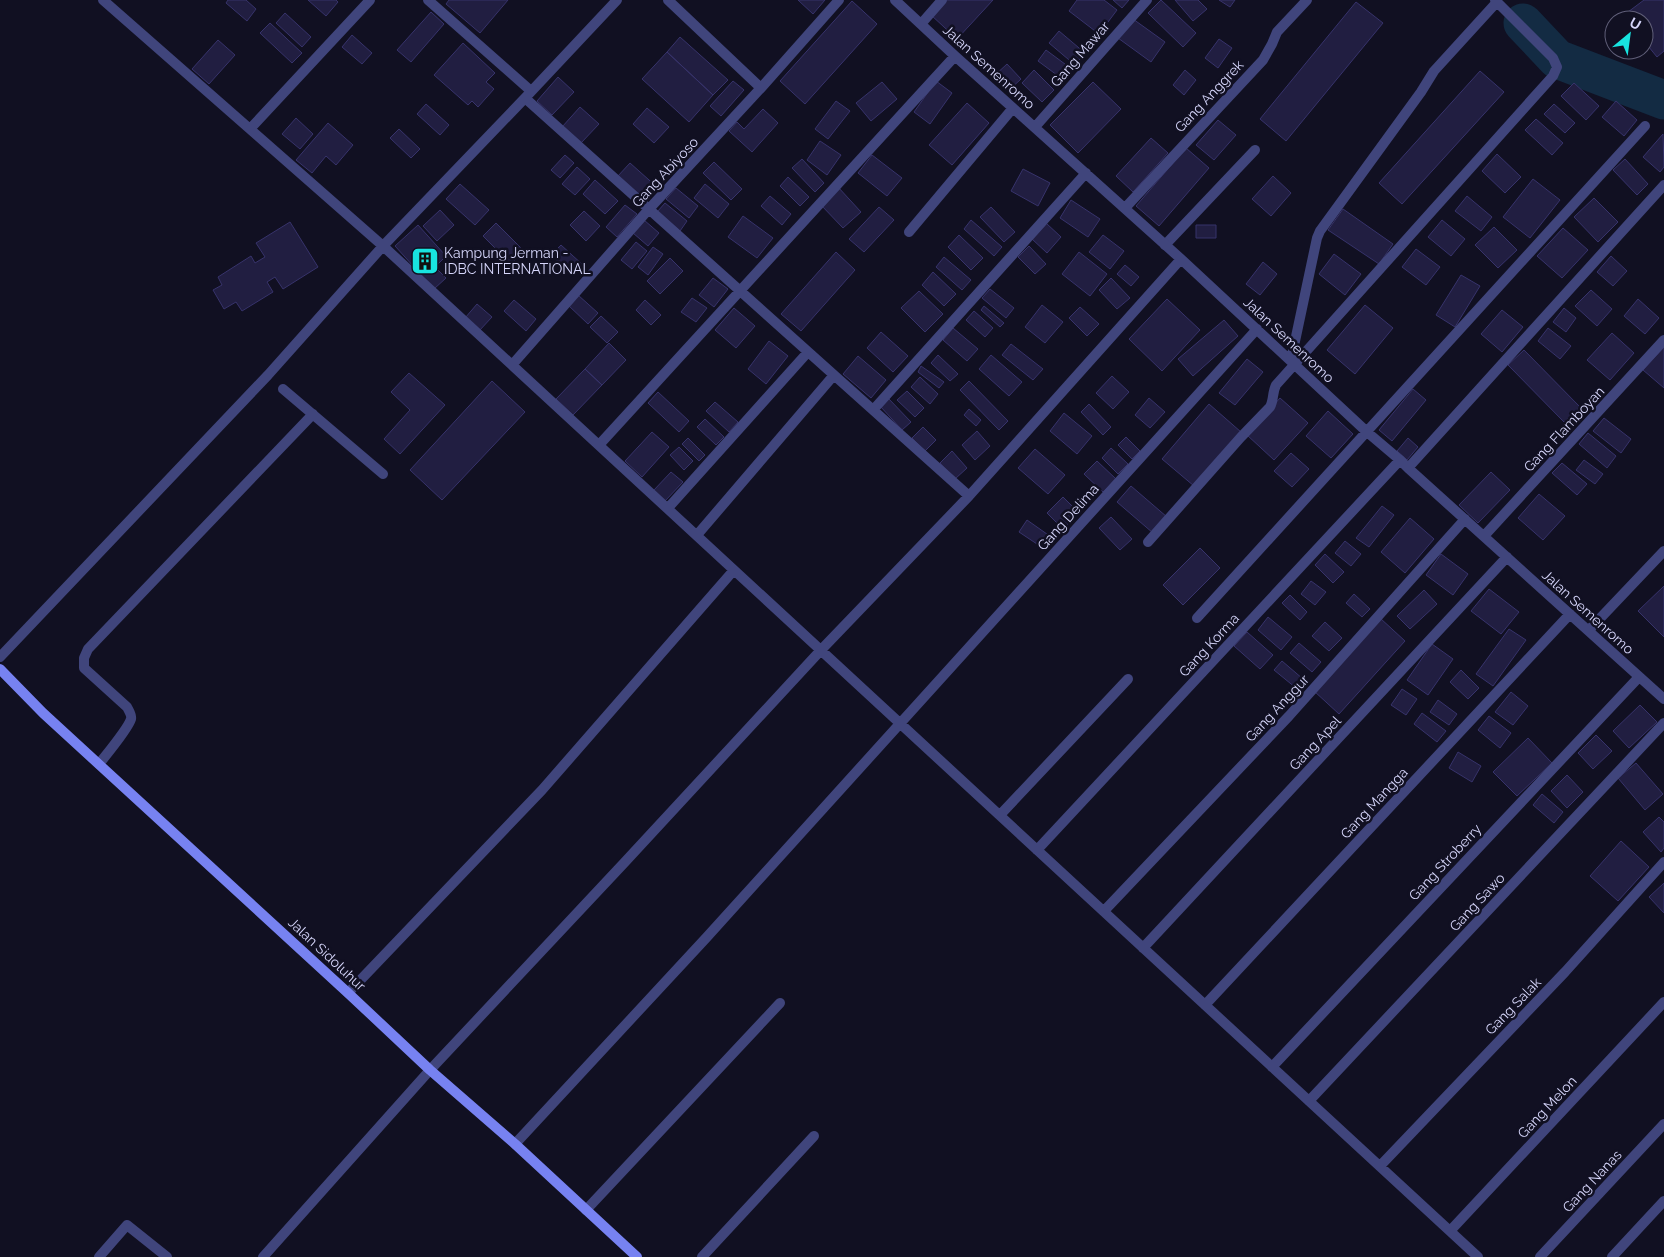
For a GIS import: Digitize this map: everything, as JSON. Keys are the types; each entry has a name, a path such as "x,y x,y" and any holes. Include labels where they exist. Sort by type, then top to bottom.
{"main road":[{"name":"Jalan Sidoluhur","path":"0,669 43,713 430,1070 515,1144 637,1257"}],"street":[{"path":"103,0 383,246 1478,1257"},
{"path":"250,129 370,0"},
{"path":"428,0 649,209 969,496"},
{"path":"0,657 268,375 383,246 617,0"},
{"path":"668,0 761,88"},
{"name":"Gang Abiyoso","path":"512,365 649,209 839,0"},
{"name":"Jalan Semenromo","path":"895,0 1182,259 1367,432 1664,699"},
{"path":"921,24 942,0"},
{"name":"Gang Mawar","path":"1035,127 1147,0"},
{"name":"Gang Anggrek","path":"1125,208 1263,60 1277,32 1307,0"},
{"path":"1148,542 1270,407 1276,385 1293,362 1556,70 1556,63 1553,58 1496,1 1429,78 1410,108 1320,231 1317,238 1293,362"},
{"path":"599,445 955,56"},
{"path":"909,232 1013,108"},
{"path":"1197,618 1645,126"},
{"path":"1166,245 1255,150"},
{"path":"873,410 1086,173"},
{"path":"1408,468 1664,185"},
{"path":"263,1257 430,1070 821,650 969,496 1182,259"},
{"name":"Gang Delima","path":"515,1144 1257,329"},
{"name":"Gang Flamboyan","path":"1484,536 1664,340"},
{"path":"668,508 808,352"},
{"path":"697,535 834,375"},
{"path":"282,389 383,474"},
{"path":"99,764 116,743 130,720 130,713 127,707 84,668 84,658 88,650 313,414"},
{"name":"Gang Korma","path":"1037,850 1400,460"},
{"name":"Gang Anggur","path":"1104,911 1289,716 1465,519"},
{"path":"1589,630 1664,551"},
{"name":"Gang Apel","path":"1143,948 1506,557"},
{"path":"348,993 542,790 734,570"},
{"name":"Gang Mangga","path":"1205,1005 1215,992 1570,614"},
{"name":"Gang Stroberry","path":"1272,1066 1638,677"},
{"path":"1000,815 1128,678"},
{"name":"Gang Sawo","path":"1309,1101 1664,722"},
{"name":"Gang Salak","path":"1380,1166 1565,972 1664,862"},
{"name":"Gang Melon","path":"1450,1231 1664,1002"},
{"path":"586,1210 780,1003"},
{"name":"Gang Nanas","path":"1540,1257 1664,1124"},
{"path":"702,1257 814,1136"},
{"path":"1612,1257 1664,1201"},
{"path":"99,1257 127,1225 167,1257"}],"building":[{"path":"228,0 246,0 256,9 247,21 226,3"},
{"path":"308,0 336,0 338,2 326,16"},
{"path":"449,0 508,0 480,33 446,4"},
{"path":"798,0 825,0 813,14"},
{"path":"945,0 993,0 957,39 931,15"},
{"path":"1077,0 1104,0 1117,10 1099,34 1069,11"},
{"path":"1113,0 1129,0 1122,8"},
{"path":"1161,0 1196,33 1183,47 1148,13"},
{"path":"1175,0 1198,0 1207,9 1193,21"},
{"path":"1219,0 1235,0 1230,7"},
{"path":"1644,0 1664,0 1664,51 1657,57 1654,53 1654,10 1631,10"},
{"path":"852,1 877,24 805,104 780,81"},
{"path":"1356,2 1383,23 1286,141 1260,119"},
{"path":"431,12 444,24 411,62 397,50"},
{"path":"285,13 311,37 302,47 276,23"},
{"path":"1133,19 1165,42 1151,62 1118,38"},
{"path":"270,23 302,53 292,63 260,33"},
{"path":"1059,31 1085,53 1075,65 1049,43"},
{"path":"352,35 372,53 362,64 342,47"},
{"path":"680,37 728,80 713,95 667,52"},
{"path":"1219,39 1232,48 1218,68 1205,58"},
{"path":"218,40 235,55 209,84 192,69"},
{"path":"463,43 495,73 486,82 494,89 478,107 472,101 468,105 434,75"},
{"path":"1046,50 1073,70 1065,81 1038,61"},
{"path":"667,52 713,95 689,122 642,79"},
{"path":"1007,64 1021,79 1008,91 994,76"},
{"path":"1034,70 1054,90 1042,102 1022,83"},
{"path":"1185,70 1196,80 1184,95 1173,85"},
{"path":"1480,71 1504,92 1402,204 1379,183"},
{"path":"558,77 574,92 552,115 537,101"},
{"path":"733,81 744,90 721,116 710,106"},
{"path":"936,81 952,93 930,124 914,112"},
{"path":"882,82 897,99 871,121 856,103"},
{"path":"1093,82 1121,109 1078,153 1050,125"},
{"path":"1574,83 1599,106 1586,120 1561,96"},
{"path":"836,101 850,111 828,139 815,129"},
{"path":"1616,101 1637,120 1624,136 1602,117"},
{"path":"967,103 989,123 952,165 929,145"},
{"path":"426,104 449,125 440,135 417,114"},
{"path":"1554,104 1575,123 1565,133 1544,114"},
{"path":"580,107 599,124 581,143 562,127"},
{"path":"647,108 669,127 654,143 633,124"},
{"path":"763,109 778,123 752,152 729,131 737,122 744,129"},
{"path":"296,118 313,134 300,149 282,134"},
{"path":"1536,119 1563,143 1552,155 1525,130"},
{"path":"1218,120 1236,135 1214,160 1196,145"},
{"path":"328,123 353,145 336,165 326,156 312,173 296,160"},
{"path":"399,129 420,149 411,158 390,138"},
{"path":"1663,134 1664,167 1660,172 1643,157"},
{"path":"1151,138 1168,153 1133,192 1116,176"},
{"path":"820,141 841,155 827,175 807,160"},
{"path":"1186,148 1209,168 1159,226 1136,206"},
{"path":"1497,154 1521,177 1505,193 1482,171"},
{"path":"565,155 574,163 560,178 551,170"},
{"path":"872,155 902,178 887,196 858,173"},
{"path":"802,159 824,183 815,192 792,168"},
{"path":"1625,159 1648,184 1637,195 1613,170"},
{"path":"714,162 742,189 731,200 703,173"},
{"path":"630,163 658,188 645,202 617,177"},
{"path":"577,167 590,179 575,195 562,184"},
{"path":"1023,169 1050,183 1038,206 1011,191"},
{"path":"1273,176 1291,193 1271,216 1252,199"},
{"path":"788,177 809,197 800,206 780,186"},
{"path":"1533,179 1560,200 1530,238 1503,217"},
{"path":"595,180 618,201 605,214 583,194"},
{"path":"460,184 489,210 475,225 446,199"},
{"path":"705,184 729,204 718,218 694,198"},
{"path":"838,187 861,212 843,228 820,204"},
{"path":"676,188 698,206 689,218 666,199"},
{"path":"770,196 791,214 782,225 761,206"},
{"path":"1467,196 1492,217 1481,231 1455,211"},
{"path":"1594,198 1618,222 1598,242 1574,217"},
{"path":"1071,200 1100,219 1088,237 1060,218"},
{"path":"665,203 687,221 680,231 657,212"},
{"path":"625,205 637,214 617,237 606,227"},
{"path":"879,207 894,220 864,252 849,239"},
{"path":"991,207 1015,232 1004,242 980,217"},
{"path":"1343,209 1393,244 1379,264 1328,230"},
{"path":"440,210 454,225 437,241 423,226"},
{"path":"584,211 600,226 586,241 570,225"},
{"path":"743,216 773,238 757,258 728,237"},
{"path":"644,220 659,233 648,246 633,233"},
{"path":"971,220 1002,247 994,256 964,229"},
{"path":"1442,220 1465,239 1451,256 1428,237"},
{"path":"290,222 318,267 283,289 275,277 267,282 273,292 242,311 236,302 224,309 213,290 222,285 218,277 251,256 255,263 265,257 256,243"},
{"path":"496,223 524,251 511,264 483,236"},
{"path":"1046,223 1061,237 1047,253 1032,239"},
{"name":"Kampung Jerman - IDBC INTERNATIONAL","path":"418,225 446,256 435,267 446,278 434,289 395,246"},
{"path":"1196,225 1216,225 1216,238 1196,238"},
{"path":"1494,227 1517,250 1498,268 1475,245"},
{"path":"1563,228 1588,250 1562,278 1537,256"},
{"path":"959,235 983,258 971,270 948,247"},
{"path":"1103,235 1124,251 1110,269 1089,252"},
{"path":"636,242 647,251 632,269 621,260"},
{"path":"561,245 583,265 573,275 551,255"},
{"path":"1029,246 1046,264 1035,274 1018,257"},
{"path":"653,247 663,254 648,275 638,267"},
{"path":"1416,249 1440,267 1426,285 1402,267"},
{"path":"836,252 855,270 801,331 781,314"},
{"path":"1079,252 1107,274 1090,296 1062,274"},
{"path":"1334,254 1361,274 1345,295 1319,274"},
{"path":"1611,256 1627,271 1613,286 1597,272"},
{"path":"944,257 971,280 962,290 936,267"},
{"path":"670,258 683,271 660,294 647,281"},
{"path":"1263,262 1277,274 1260,295 1246,284"},
{"path":"1125,265 1139,277 1131,286 1117,274"},
{"path":"933,272 956,294 944,306 922,285"},
{"path":"1461,275 1480,286 1455,327 1436,315"},
{"path":"713,278 728,289 714,307 699,295"},
{"path":"1111,278 1130,298 1117,309 1099,290"},
{"path":"990,289 1014,308 1006,318 982,298"},
{"path":"1591,290 1612,309 1597,326 1575,306"},
{"path":"919,291 943,314 925,332 901,308"},
{"path":"578,295 598,313 588,324 568,305"},
{"path":"692,298 707,308 696,322 681,312"},
{"path":"1167,299 1200,330 1162,371 1129,339"},
{"path":"1638,299 1659,318 1645,334 1624,316"},
{"path":"514,300 536,319 526,331 504,311"},
{"path":"645,300 661,315 651,325 636,310"},
{"path":"477,304 492,317 479,331 465,318"},
{"path":"1042,305 1063,322 1045,343 1025,327"},
{"path":"1365,305 1393,328 1355,374 1327,350"},
{"path":"984,306 1004,323 1000,327 981,310"},
{"path":"1080,307 1099,324 1087,336 1069,318"},
{"path":"734,308 755,326 736,348 715,330"},
{"path":"1564,308 1576,318 1566,332 1553,322"},
{"path":"1502,310 1523,327 1502,352 1481,334"},
{"path":"974,311 993,328 985,337 966,320"},
{"path":"601,316 618,332 607,343 590,327"},
{"path":"1224,320 1238,336 1193,376 1178,359"},
{"path":"953,328 978,349 967,361 943,340"},
{"path":"1548,328 1571,346 1560,359 1538,341"},
{"path":"881,332 908,356 893,372 867,348"},
{"path":"1612,333 1634,353 1610,380 1587,360"},
{"path":"769,341 788,356 766,384 748,369"},
{"path":"609,343 626,360 602,385 585,369"},
{"path":"1011,344 1043,369 1033,380 1002,355"},
{"path":"1664,347 1664,388 1643,370"},
{"path":"1524,350 1580,407 1564,422 1508,365"},
{"path":"938,355 958,374 950,381 931,363"},
{"path":"991,355 1022,382 1009,396 979,369"},
{"path":"858,356 886,380 871,398 843,374"},
{"path":"1247,359 1263,372 1235,405 1219,393"},
{"path":"921,366 944,382 939,388 918,372"},
{"path":"585,369 602,385 573,415 556,399"},
{"path":"409,373 445,405 400,454 384,439 410,410 391,392"},
{"path":"1112,376 1129,392 1113,409 1096,393"},
{"path":"920,377 938,394 930,404 911,387"},
{"path":"492,381 525,412 442,500 410,470"},
{"path":"969,381 1008,421 999,430 960,390"},
{"path":"1413,389 1426,400 1392,441 1379,430"},
{"path":"907,391 924,408 915,417 897,400"},
{"path":"658,392 689,421 679,432 648,403"},
{"path":"888,398 911,422 902,430 880,406"},
{"path":"1149,398 1165,412 1150,428 1135,415"},
{"path":"1280,398 1308,423 1274,460 1247,435"},
{"path":"715,402 738,422 729,432 706,411"},
{"path":"1089,404 1111,427 1103,435 1081,412"},
{"path":"1209,404 1241,432 1194,486 1162,459"},
{"path":"969,409 981,420 976,426 964,415"},
{"path":"1328,411 1353,434 1331,458 1306,436"},
{"path":"1064,413 1092,436 1077,454 1050,431"},
{"path":"1604,418 1631,439 1621,453 1593,431"},
{"path":"705,419 724,437 716,445 697,427"},
{"path":"923,427 936,440 925,451 912,438"},
{"path":"977,431 990,446 975,460 962,445"},
{"path":"652,432 669,447 642,477 625,461"},
{"path":"1588,433 1616,456 1607,468 1579,444"},
{"path":"1126,437 1140,451 1132,459 1118,445"},
{"path":"688,438 705,455 699,461 682,444"},
{"path":"1408,438 1418,447 1407,460 1397,451"},
{"path":"679,447 693,461 684,470 670,455"},
{"path":"1111,448 1128,464 1118,474 1102,458"},
{"path":"1035,449 1065,475 1048,494 1018,468"},
{"path":"952,451 967,468 955,479 940,463"},
{"path":"1291,453 1309,469 1292,487 1274,471"},
{"path":"1584,460 1603,474 1595,484 1576,470"},
{"path":"1097,461 1116,479 1103,492 1084,474"},
{"path":"1562,463 1587,484 1577,495 1552,473"},
{"path":"671,472 683,482 665,501 653,491"},
{"path":"1491,472 1510,490 1478,523 1459,505"},
{"path":"1131,486 1167,517 1153,533 1117,502"},
{"path":"1539,494 1565,516 1543,540 1518,518"},
{"path":"1063,497 1079,513 1063,529 1047,513"},
{"path":"1382,506 1394,515 1369,547 1356,538"},
{"path":"1111,517 1132,539 1120,550 1099,528"},
{"path":"1410,518 1434,539 1405,573 1381,552"},
{"path":"1027,520 1054,539 1046,550 1019,532"},
{"path":"1345,541 1361,554 1351,566 1335,553"},
{"path":"1200,548 1220,568 1183,605 1163,585"},
{"path":"1325,554 1344,572 1333,583 1315,565"},
{"path":"1441,554 1468,574 1453,595 1426,575"},
{"path":"1311,581 1326,592 1315,605 1301,594"},
{"path":"1664,586 1664,637 1638,611"},
{"path":"1489,589 1519,612 1501,634 1471,611"},
{"path":"1424,590 1437,604 1410,629 1397,616"},
{"path":"1354,594 1370,609 1362,617 1346,603"},
{"path":"1290,595 1307,612 1300,620 1282,603"},
{"path":"1268,617 1292,637 1281,650 1258,630"},
{"path":"1380,618 1405,641 1339,714 1314,691"},
{"path":"1325,622 1342,638 1329,651 1312,636"},
{"path":"1509,629 1526,640 1493,686 1476,674"},
{"path":"1247,632 1273,655 1260,669 1234,646"},
{"path":"1299,643 1321,662 1312,672 1290,653"},
{"path":"1432,644 1453,659 1428,695 1407,680"},
{"path":"1282,661 1303,679 1296,688 1274,670"},
{"path":"1461,670 1479,688 1468,699 1450,682"},
{"path":"1402,689 1417,699 1406,715 1391,705"},
{"path":"1511,692 1528,706 1513,725 1495,712"},
{"path":"1438,700 1457,714 1449,725 1430,712"},
{"path":"1640,705 1657,722 1629,748 1613,731"},
{"path":"1422,713 1446,731 1437,742 1414,724"},
{"path":"1489,716 1511,733 1500,748 1478,730"},
{"path":"1596,735 1612,751 1593,769 1578,753"},
{"path":"1528,738 1552,763 1517,796 1493,772"},
{"path":"1458,752 1481,766 1472,782 1449,768"},
{"path":"1636,763 1663,794 1645,810 1618,778"},
{"path":"1567,775 1583,792 1567,808 1551,791"},
{"path":"1542,794 1563,812 1554,823 1533,805"},
{"path":"1659,817 1664,822 1664,848 1661,852 1643,832"},
{"path":"1621,841 1649,867 1618,901 1590,876"},
{"path":"1664,883 1664,913 1649,897"}],"waterway":[{"path":"1523,23 1557,59 1664,100"}],"place":[{"name":"Kampung Jerman - IDBC INTERNATIONAL","path":"425,261"}]}
